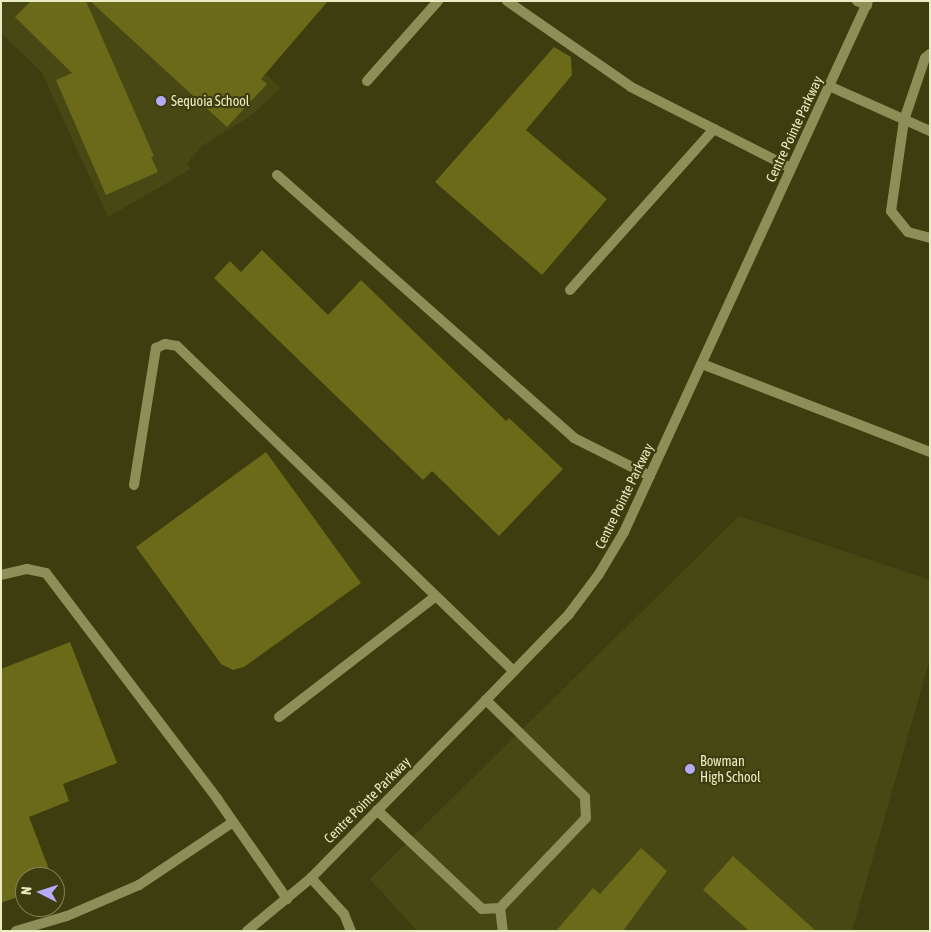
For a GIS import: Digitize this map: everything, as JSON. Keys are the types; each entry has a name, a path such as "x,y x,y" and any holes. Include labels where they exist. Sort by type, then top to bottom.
{"street":[{"path":"367,81 438,1"},
{"path":"507,1 631,87 791,168"},
{"name":"Centre Pointe Parkway","path":"247,931 310,878 514,672 569,614 599,574 650,476 702,364 829,86 864,3"},
{"path":"930,54 925,58 904,120 891,211 908,232 930,238"},
{"path":"829,86 930,132"},
{"path":"570,290 714,129"},
{"path":"277,175 574,438 650,476"},
{"path":"134,485 156,348 165,344 177,346 514,672"},
{"path":"702,364 930,452"},
{"path":"1,575 27,569 46,573 233,822 287,899"},
{"path":"280,717 435,597"},
{"path":"377,810 482,908 500,908 586,818 585,797 486,700"},
{"path":"16,931 67,916 140,885 233,822"},
{"path":"310,878 344,914 351,931"},
{"path":"500,908 503,931"}],"shaded area":[{"name":"Sequoia School","path":"1,1 186,1 281,88 253,114 202,146 187,163 191,169 108,217 42,73 1,33"},
{"name":"Bowman High School","path":"739,516 930,580 930,659 852,931 417,931 370,879"}],"building":[{"path":"31,1 86,1 154,156 151,157 158,172 106,195 56,80 72,73 15,17"},
{"path":"90,1 328,1 261,79 267,84 227,127"},
{"path":"554,47 571,57 572,75 526,130 607,199 542,275 435,182"},
{"path":"262,250 328,315 361,280 506,421 509,418 563,469 499,536 432,471 423,480 214,278 230,261 241,272"},
{"path":"266,452 361,583 244,667 233,670 221,664 136,547"},
{"path":"70,642 117,763 63,784 69,801 29,817 48,867 15,867 15,898 1,903 1,669"},
{"path":"641,848 667,871 623,931 556,931 593,888 600,894"},
{"path":"733,856 816,931 749,931 703,890"}],"place":[{"name":"Sequoia School","path":"161,101"},
{"name":"Bowman High School","path":"690,769"}]}
